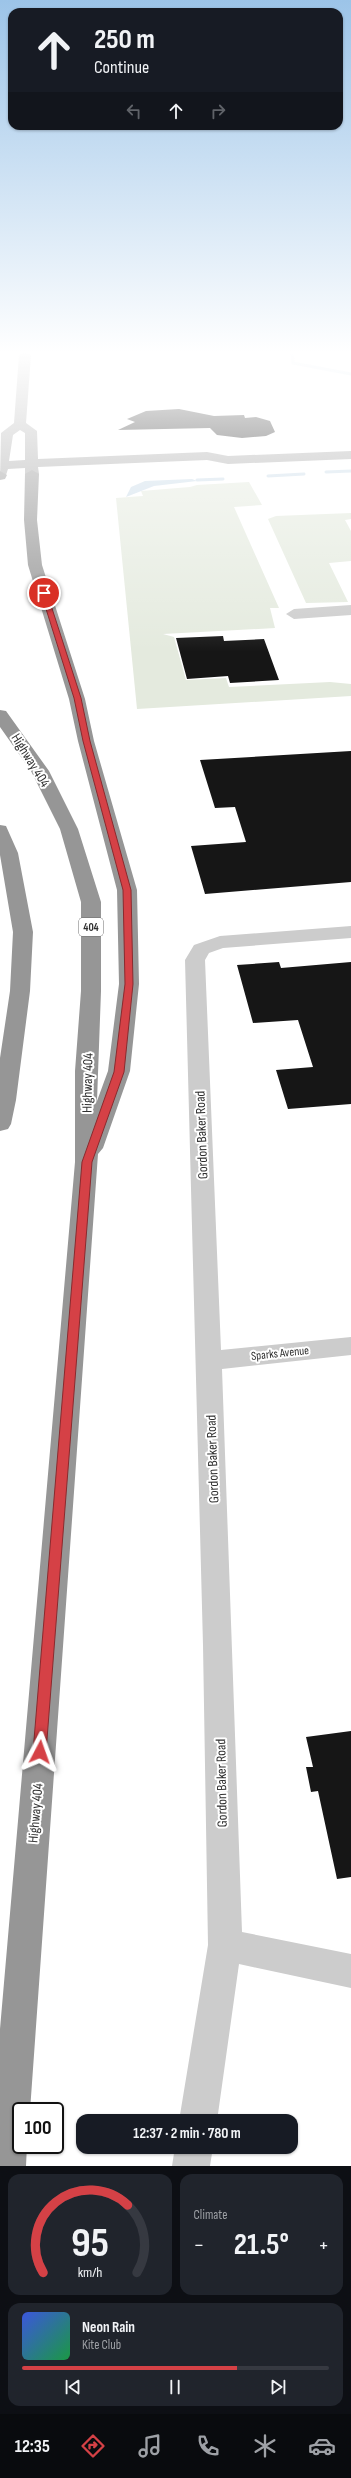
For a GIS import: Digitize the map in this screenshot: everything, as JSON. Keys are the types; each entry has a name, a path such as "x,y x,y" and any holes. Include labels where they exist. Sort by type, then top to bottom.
{"highway":[{"path":"32,469 29,514 31,543 35,565 77,698 86,741 127,890 129,984 119,1072 87,1162"},
{"name":"Highway 404","path":"0,715 40,771 69,829 91,902 91,991 86,1071 87,1162 7,2166"},
{"path":"0,830 9,853 23,932 20,991 5,1100 0,1124"}],"main road":[{"path":"4,450 0,471 32,469 211,466 228,460 351,455"},
{"path":"31,450 32,469"}],"street":[{"path":"294,614 351,610"},
{"name":"Gordon Baker Road","path":"199,2114 225,1945 195,960 201,949 220,942 351,932"},
{"name":"Sparks Avenue","path":"208,1361 351,1346"},
{"path":"225,1945 351,1971"},
{"path":"191,2166 193,2154"}],"shaded area":[{"path":"249,482 262,505 234,507 279,608 270,608 275,628 163,634 174,637 186,680 226,678 229,687 330,682 351,684 351,696 137,709 116,498 143,496 141,491 190,487 197,485"},
{"path":"351,513 351,519 345,520 351,531 351,561 329,563 348,602 306,603 268,519 276,516"}],"water":[{"path":"192,479 197,481 154,486 126,497 131,487 145,481"}],"building":[{"path":"223,636 224,641 264,639 279,680 230,683 228,676 187,679 176,638"},
{"path":"351,751 351,882 205,894 191,846 246,842 235,807 215,808 200,760"},
{"path":"279,962 281,968 351,962 351,1104 288,1109 276,1070 313,1067 298,1020 253,1023 237,965"},
{"path":"351,1731 351,1877 337,1879 318,1791 311,1792 306,1767 313,1767 306,1737"}],"waterway":[{"path":"326,472 351,471"},
{"path":"268,476 304,474"},
{"path":"197,480 223,479"}],"route":[{"path":"40,1752 87,1162 119,1072 129,984 127,890 109,819 86,741 77,698 44,593"}]}
